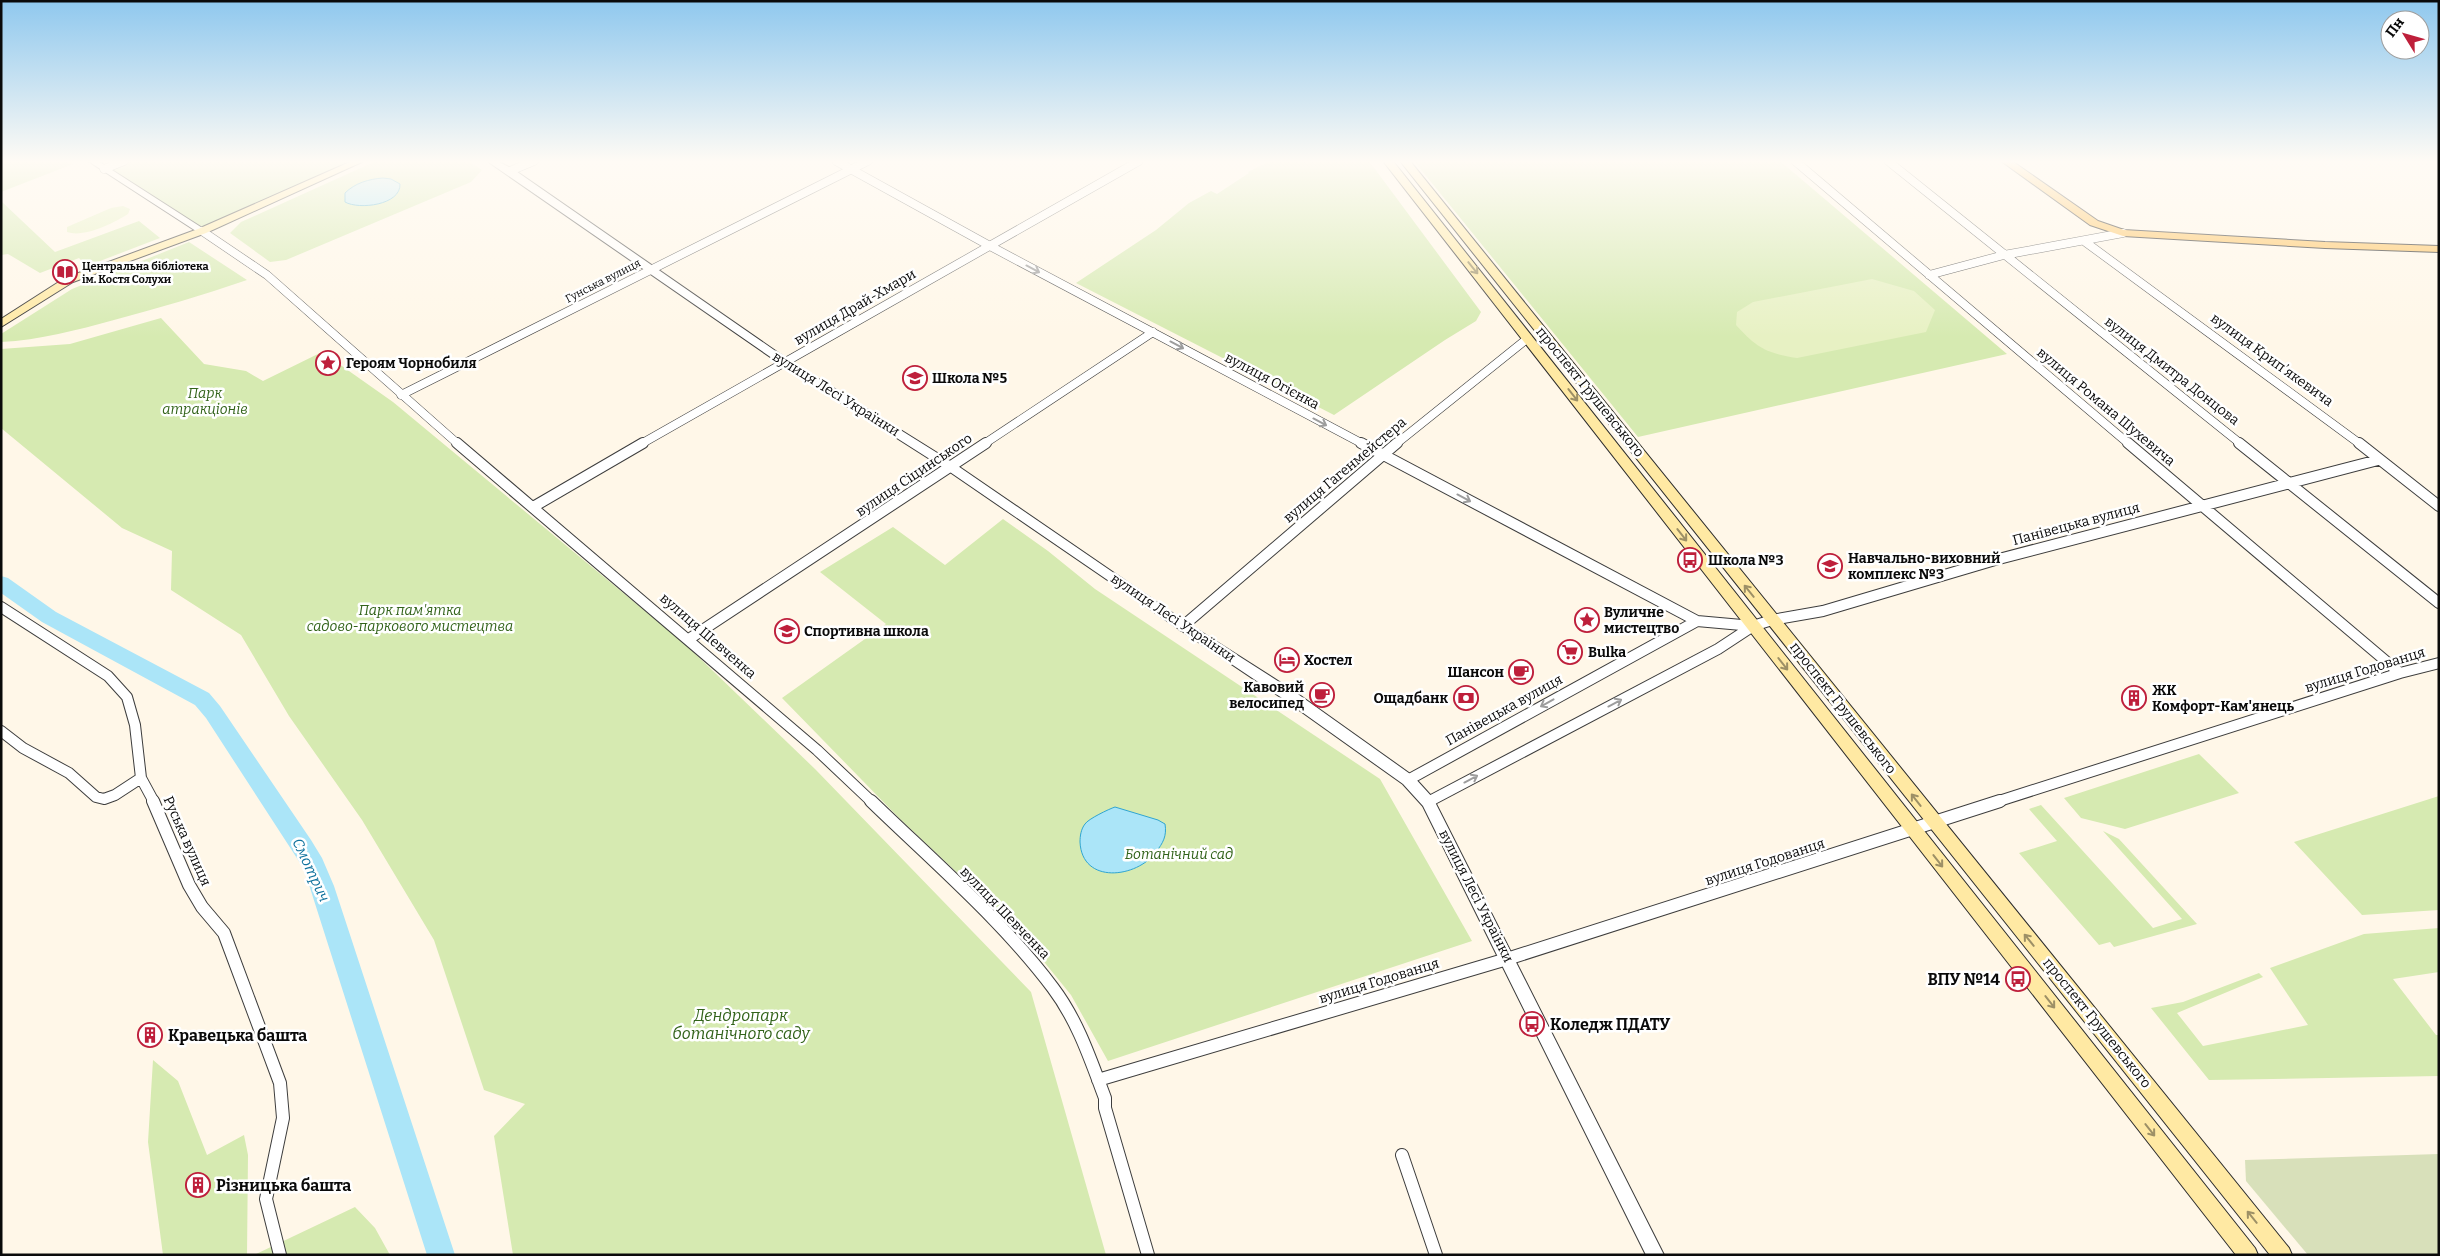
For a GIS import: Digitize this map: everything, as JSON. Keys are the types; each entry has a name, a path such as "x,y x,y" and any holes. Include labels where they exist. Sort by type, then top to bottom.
{"main road":[{"path":"1,324 69,280 202,231 228,220"},
{"name":"проспект Грушевського","path":"1434,220 2248,1255"},
{"name":"проспект Грушевського","path":"1452,220 2282,1255"},
{"path":"2089,220 2123,233 2325,245 2439,249"}],"street":[{"name":"вулиця Шевченка","path":"184,220 267,275 401,395 817,750 988,913 1054,989 1077,1028 1106,1098 1105,1108 1148,1255"},
{"name":"вулиця Лесі Українки","path":"579,220 786,363 951,466 1183,626 1290,696 1408,780 1428,802 1655,1255"},
{"name":"Гунська вулиця","path":"401,395 751,220"},
{"name":"вулиця Огієнка","path":"943,220 1697,621"},
{"name":"вулиця Драй-Хмари","path":"533,507 648,439 786,363 1036,220"},
{"name":"вулиця Романа Шухевича","path":"1864,220 2400,674"},
{"name":"вулиця Дмитра Донцова","path":"1960,220 2439,603"},
{"path":"1930,275 2004,256 2123,233"},
{"name":"вулиця Крипʼякевича","path":"2084,240 2359,443 2378,460 2439,506"},
{"name":"вулиця Сіцинського","path":"689,639 1153,332"},
{"name":"вулиця Гагенмейстера","path":"1183,626 1382,455 1528,338"},
{"name":"Панівецька вулиця","path":"1428,802 1718,649 1753,626 1772,620 1823,611 1995,560 2378,460"},
{"name":"Руська вулиця","path":"1,607 37,632 108,676 121,688 127,697 135,725 141,778 162,817 189,885 202,907 224,933 280,1083 283,1118 268,1178 266,1199 280,1255"},
{"name":"Панівецька вулиця","path":"1408,780 1697,621 1753,626"},
{"name":"вулиця Годованця","path":"1098,1080 1508,959 2439,663"},
{"path":"1,731 24,748 70,773 96,797 104,799 115,795 141,778"},
{"path":"1402,1155 1436,1255"}],"green space":[{"path":"1,220 21,220 55,252 139,221 160,238 87,266 79,258 40,273 8,254 1,255"},
{"path":"84,220 118,220 82,233 67,232 67,227"},
{"path":"184,220 228,220 202,231"},
{"path":"246,220 382,220 286,260 270,262 230,233 241,222"},
{"path":"1169,220 1412,220 1481,312 1476,321 1334,415 1076,283"},
{"path":"1462,220 1849,220 2007,354 1638,437"},
{"path":"189,242 247,280 164,306 86,327 44,337 1,342 1,334 72,289"},
{"path":"1872,279 1914,291 1935,310 1926,332 1797,358 1777,354 1763,348 1750,339 1736,325 1737,312 1753,302"},
{"name":"Дендропарк ботанічного саду","path":"161,318 204,364 246,371 263,381 322,352 393,402 686,645 815,769 1031,992 1106,1255 513,1255 494,1136 525,1104 484,1090 434,940 362,820 289,716 241,635 171,590 172,551 122,528 1,428 1,349 70,344"},
{"name":"Ботанічний сад","path":"1003,519 1048,551 1095,589 1380,779 1472,941 1108,1061 1071,995 1019,931 900,819 782,698 886,624 820,572 893,527 945,565"},
{"path":"2199,754 2239,793 2125,829 2081,818 2064,798"},
{"path":"2439,796 2439,910 2362,915 2294,842"},
{"path":"2041,805 2153,928 2182,919 2103,831 2119,839 2197,924 2114,947 2110,942 2099,945 2019,853 2057,841 2029,809"},
{"path":"2439,928 2439,972 2393,979 2436,1035 2439,1035 2439,1076 2209,1080 2151,1008 2183,1002 2259,973 2263,977 2177,1013 2203,1046 2308,1025 2270,968 2364,934"},
{"path":"153,1060 178,1081 207,1155 244,1135 248,1155 247,1255 163,1255 148,1142"},
{"path":"2439,1154 2439,1255 2308,1255 2246,1181 2245,1160"},
{"path":"355,1207 375,1228 390,1255 254,1255"}],"water":[{"path":"1115,807 1158,820 1165,824 1165,832 1161,846 1147,861 1124,872 1112,873 1100,871 1090,865 1083,856 1080,840 1082,830 1087,822"}],"waterway":[{"name":"Смотрич","path":"1,583 49,617 202,699 213,712 303,847 314,865 322,886 441,1255"}],"place":[{"name":"Центральна бібліотека ім. Костя Солухи","path":"65,272"},
{"name":"Героям Чорнобиля","path":"328,363"},
{"name":"Школа №5","path":"915,378"},
{"name":"Школа №3","path":"1690,560"},
{"name":"Навчально-виховний комплекс №3","path":"1830,566"},
{"name":"Вуличне мистецтво","path":"1587,620"},
{"name":"Спортивна школа","path":"787,631"},
{"name":"Bulka","path":"1570,652"},
{"name":"Хостел","path":"1287,660"},
{"name":"Шансон","path":"1521,672"},
{"name":"Кавовий велосипед","path":"1322,695"},
{"name":"Ощадбанк","path":"1466,698"},
{"name":"ЖК Комфорт-Кам'янець","path":"2134,698"},
{"name":"ВПУ №14","path":"2018,979"},
{"name":"Коледж ПДАТУ","path":"1532,1024"},
{"name":"Кравецька башта","path":"150,1035"},
{"name":"Різницька башта","path":"198,1185"}],"park label":[{"name":"Парк атракціонів","path":"205,402"},
{"name":"Парк пам'ятка садово-паркового мистецтва","path":"410,618"}]}
